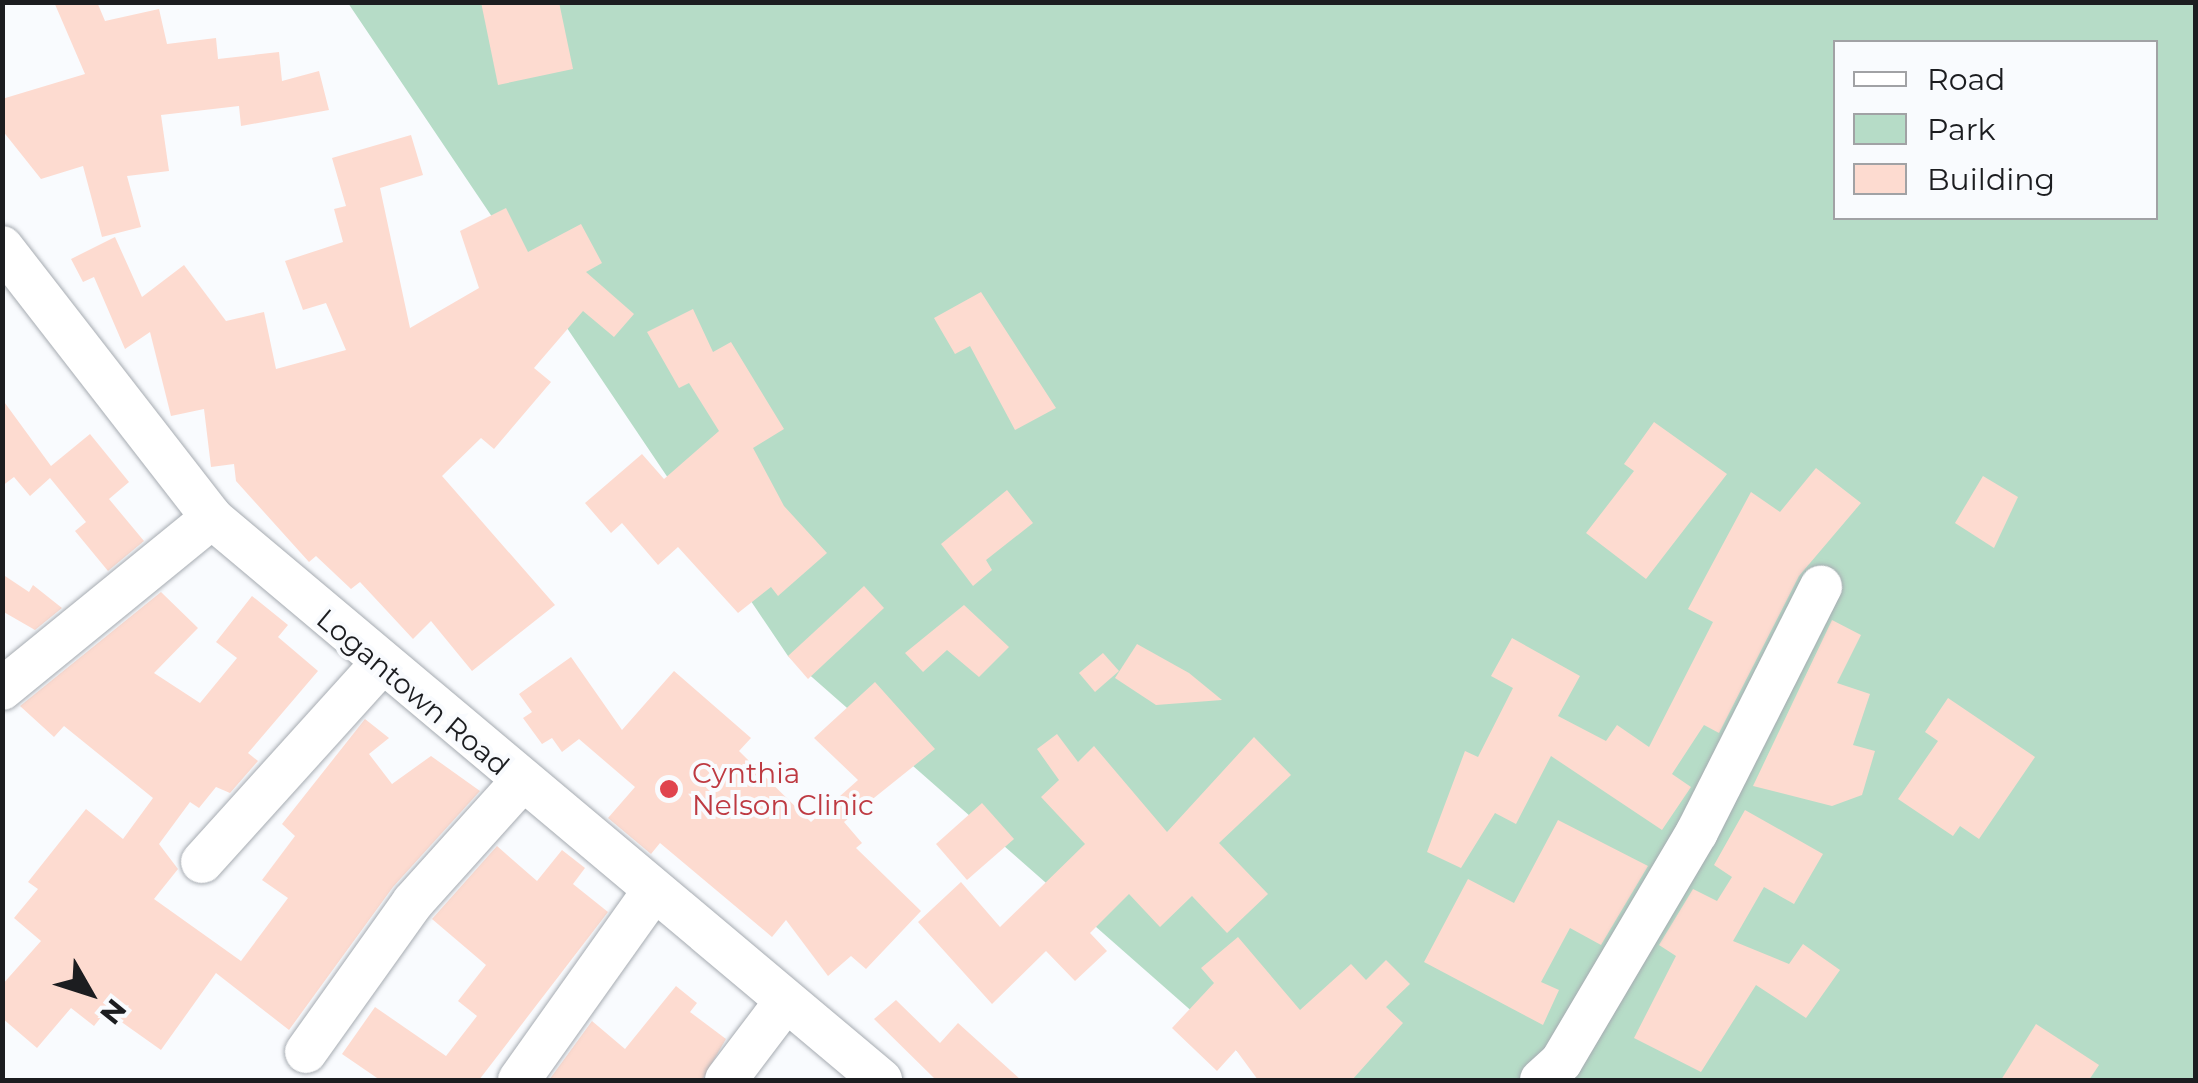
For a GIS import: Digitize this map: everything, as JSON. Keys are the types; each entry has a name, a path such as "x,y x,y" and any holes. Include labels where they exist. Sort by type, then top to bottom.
{"street":[{"name":"Logantown Road","path":"2,247 212,518 782,1006 881,1080"},
{"path":"2,689 212,518"},
{"path":"1541,1080 1561,1062 1697,832 1821,587"},
{"path":"202,862 381,664"},
{"path":"306,1052 413,902 521,782"},
{"path":"519,1080 652,892"},
{"path":"726,1080 782,1006"}],"green space":[{"path":"348,3 2195,3 2195,1080 1270,1080 788,656"}],"building":[{"path":"54,2 97,2 105,21 159,9 167,44 216,38 218,59 279,52 282,81 319,71 329,110 241,126 239,106 161,115 169,171 127,176 141,227 102,237 83,166 41,179 2,130 2,99 85,74"},
{"path":"481,2 559,2 573,69 498,85"},
{"path":"411,135 423,175 380,188 410,328 479,288 460,231 506,208 528,252 581,224 602,263 586,272 634,314 614,337 583,311 534,368 551,382 494,449 481,438 442,476 555,605 472,671 431,621 413,639 360,582 351,589 316,556 309,562 236,481 234,464 211,467 204,409 171,416 150,332 125,349 94,277 83,282 71,259 115,237 142,297 184,265 226,321 264,312 276,369 346,350 326,303 303,310 285,261 343,242 334,209 346,206 332,158"},
{"path":"981,292 1056,408 1015,430 970,346 955,354 934,318"},
{"path":"693,309 713,352 731,342 784,429 753,448 784,506 827,553 778,596 771,587 738,613 678,547 658,565 622,523 611,533 585,503 642,454 664,479 719,431 689,383 679,388 647,332"},
{"path":"2,399 51,466 90,434 129,482 109,499 144,541 108,571 75,531 86,522 50,478 30,496 14,477 2,486"},
{"path":"1654,422 1727,474 1646,579 1586,533 1634,471 1624,464"},
{"path":"1816,468 1861,503 1799,576 1719,733 1704,725 1672,774 1691,787 1662,830 1551,756 1516,824 1495,813 1461,868 1427,852 1465,751 1478,757 1513,688 1491,676 1512,638 1580,676 1558,716 1606,741 1617,725 1649,747 1713,622 1688,609 1751,492 1780,512"},
{"path":"1983,476 2018,497 1994,548 1955,523"},
{"path":"1007,490 1033,523 986,560 992,570 973,586 941,544"},
{"path":"2,574 29,592 33,585 62,608 35,630 2,611"},
{"path":"864,586 884,608 808,679 788,656"},
{"path":"161,592 198,628 154,673 200,703 237,658 216,642 252,596 288,625 278,637 318,671 248,753 258,761 230,793 216,787 199,808 190,802 159,844 178,869 154,899 241,961 288,898 262,880 295,836 282,824 365,719 389,738 369,754 392,784 431,756 480,791 393,887 289,1030 216,973 161,1050 106,1011 94,1026 71,1008 37,1048 2,1018 2,985 41,941 14,918 38,889 28,882 86,809 123,839 153,798 64,726 54,737 20,706"},
{"path":"964,605 1009,647 979,677 947,650 923,672 905,653"},
{"path":"1832,620 1861,635 1837,683 1870,694 1853,745 1875,751 1862,795 1832,806 1753,786"},
{"path":"1137,644 1189,673 1222,700 1156,705 1115,678"},
{"path":"1103,653 1119,671 1095,692 1079,673"},
{"path":"571,657 622,730 674,671 751,738 739,751 811,822 858,780 814,738 875,682 935,749 844,822 862,843 856,848 921,911 866,969 851,956 828,976 786,920 772,937 660,843 651,854 608,818 635,787 579,739 562,752 552,738 542,744 523,718 532,712 519,694"},
{"path":"1948,698 2035,757 1979,839 1960,826 1953,836 1898,799 1938,741 1925,732"},
{"path":"1057,734 1078,762 1094,746 1167,832 1254,737 1291,775 1219,843 1268,894 1227,933 1192,896 1160,927 1129,894 1090,933 1107,951 1075,981 1046,951 992,1004 918,922 961,882 1000,927 1085,844 1041,797 1059,780 1037,749"},
{"path":"982,803 1014,839 967,880 936,844"},
{"path":"1745,810 1823,854 1794,904 1764,887 1733,941 1789,964 1803,944 1840,970 1806,1018 1756,985 1701,1072 1634,1038 1676,956 1659,945 1693,889 1717,901 1732,877 1714,865"},
{"path":"1558,820 1648,866 1601,945 1570,928 1541,982 1559,990 1543,1025 1424,962 1468,879 1514,903"},
{"path":"497,846 537,881 562,850 585,868 573,884 608,912 479,1080 380,1080 342,1054 375,1007 446,1056 477,1016 458,1001 486,965 432,919"},
{"path":"1238,937 1300,1010 1351,964 1366,980 1386,960 1410,984 1386,1007 1403,1023 1352,1080 1258,1080 1236,1050 1217,1071 1172,1028 1214,983 1201,968"},
{"path":"676,986 697,1003 690,1012 726,1039 702,1080 549,1080 592,1021 625,1049"},
{"path":"896,1000 940,1043 958,1023 1021,1080 936,1080 874,1019"},
{"path":"2036,1024 2099,1065 2089,1080 2001,1080"}],"place":[{"name":"Cynthia Nelson Clinic","path":"669,789"}]}
